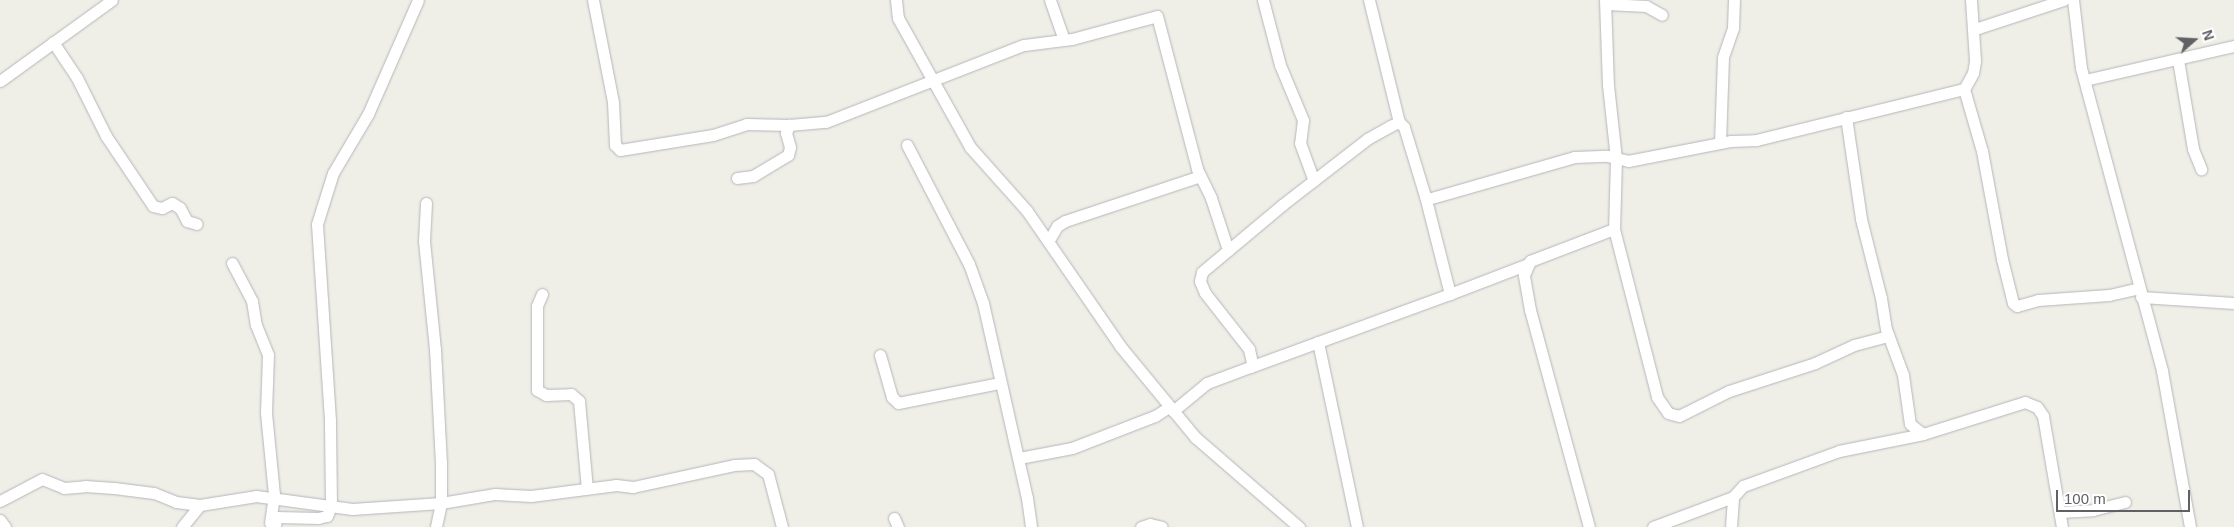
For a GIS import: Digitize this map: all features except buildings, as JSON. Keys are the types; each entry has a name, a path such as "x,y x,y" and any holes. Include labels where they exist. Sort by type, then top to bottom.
{"street":[{"path":"0,81 112,0"},
{"path":"275,527 276,517 318,518 328,516 331,506 330,420 317,224 333,173 368,114 418,0"},
{"path":"593,0 613,102 615,145 620,150 713,135 746,124 789,126 834,120 1024,45 1064,40 1151,16 1159,18 1200,176 1211,198 1228,250"},
{"path":"896,0 898,18 970,147 1027,211 1049,240 1120,346 1195,437 1299,527"},
{"path":"1050,0 1064,40"},
{"path":"1263,0 1280,65 1303,120 1300,143 1314,181"},
{"path":"1369,0 1399,122 1408,137 1450,294"},
{"path":"1720,143 1723,63 1733,28 1734,0"},
{"path":"1971,0 1975,29 1973,73 1964,89 1982,151 2013,304 2016,306 2038,300 2140,292 2234,303"},
{"path":"1975,29 2063,0"},
{"path":"2073,0 2085,80 2162,371 2190,527"},
{"path":"1662,15 1646,6 1606,2 1608,85 1616,158 1614,229 1657,397 1668,413 1675,417 1729,391 1815,363 1854,345 1888,336"},
{"path":"53,42 76,78 106,136 154,206 162,208 172,203 180,208 187,221 197,224"},
{"path":"2085,80 2234,46"},
{"path":"2178,60 2193,149 2201,169"},
{"path":"1425,196 1428,199 1574,156 1616,158 1628,161 1720,143 1756,140 1964,89"},
{"path":"1846,118 1861,219 1888,336 1903,375 1910,424 1923,434"},
{"path":"1250,367 1253,360 1249,349 1214,306 1200,281 1202,272 1368,139 1399,122"},
{"path":"737,178 753,176 788,155 790,147 786,133 789,126"},
{"path":"907,145 968,264 983,303 1000,383 1019,458 1031,527"},
{"path":"1049,240 1057,226 1065,221 1200,176"},
{"path":"426,203 424,241 435,349 441,503 436,527"},
{"path":"1019,458 1072,448 1171,409 1207,383 1450,294 1528,264 1548,252 1614,229"},
{"path":"232,263 252,300 256,325 268,355 266,413 274,497 268,527"},
{"path":"1528,264 1524,282 1530,310 1589,527"},
{"path":"542,294 537,306 538,390 546,395 571,394 579,401 587,489"},
{"path":"1318,342 1357,527"},
{"path":"880,355 892,397 898,403 1000,383"},
{"path":"1653,527 1733,497 1740,488 1766,476 1839,451 1923,434 2025,402 2034,405 2043,416 2062,527"},
{"path":"1892,440 1910,424"},
{"path":"0,501 42,479 64,488 85,486 154,493 176,502 200,505 256,496 352,509 441,503 495,494 531,496 667,482 734,465 754,464 768,474 782,527"},
{"path":"1731,527 1733,497"},
{"path":"2060,512 2093,510 2125,502"},
{"path":"182,527 200,505"},
{"path":"0,520 5,527"},
{"path":"1141,527 1150,524 1162,527"}]}
